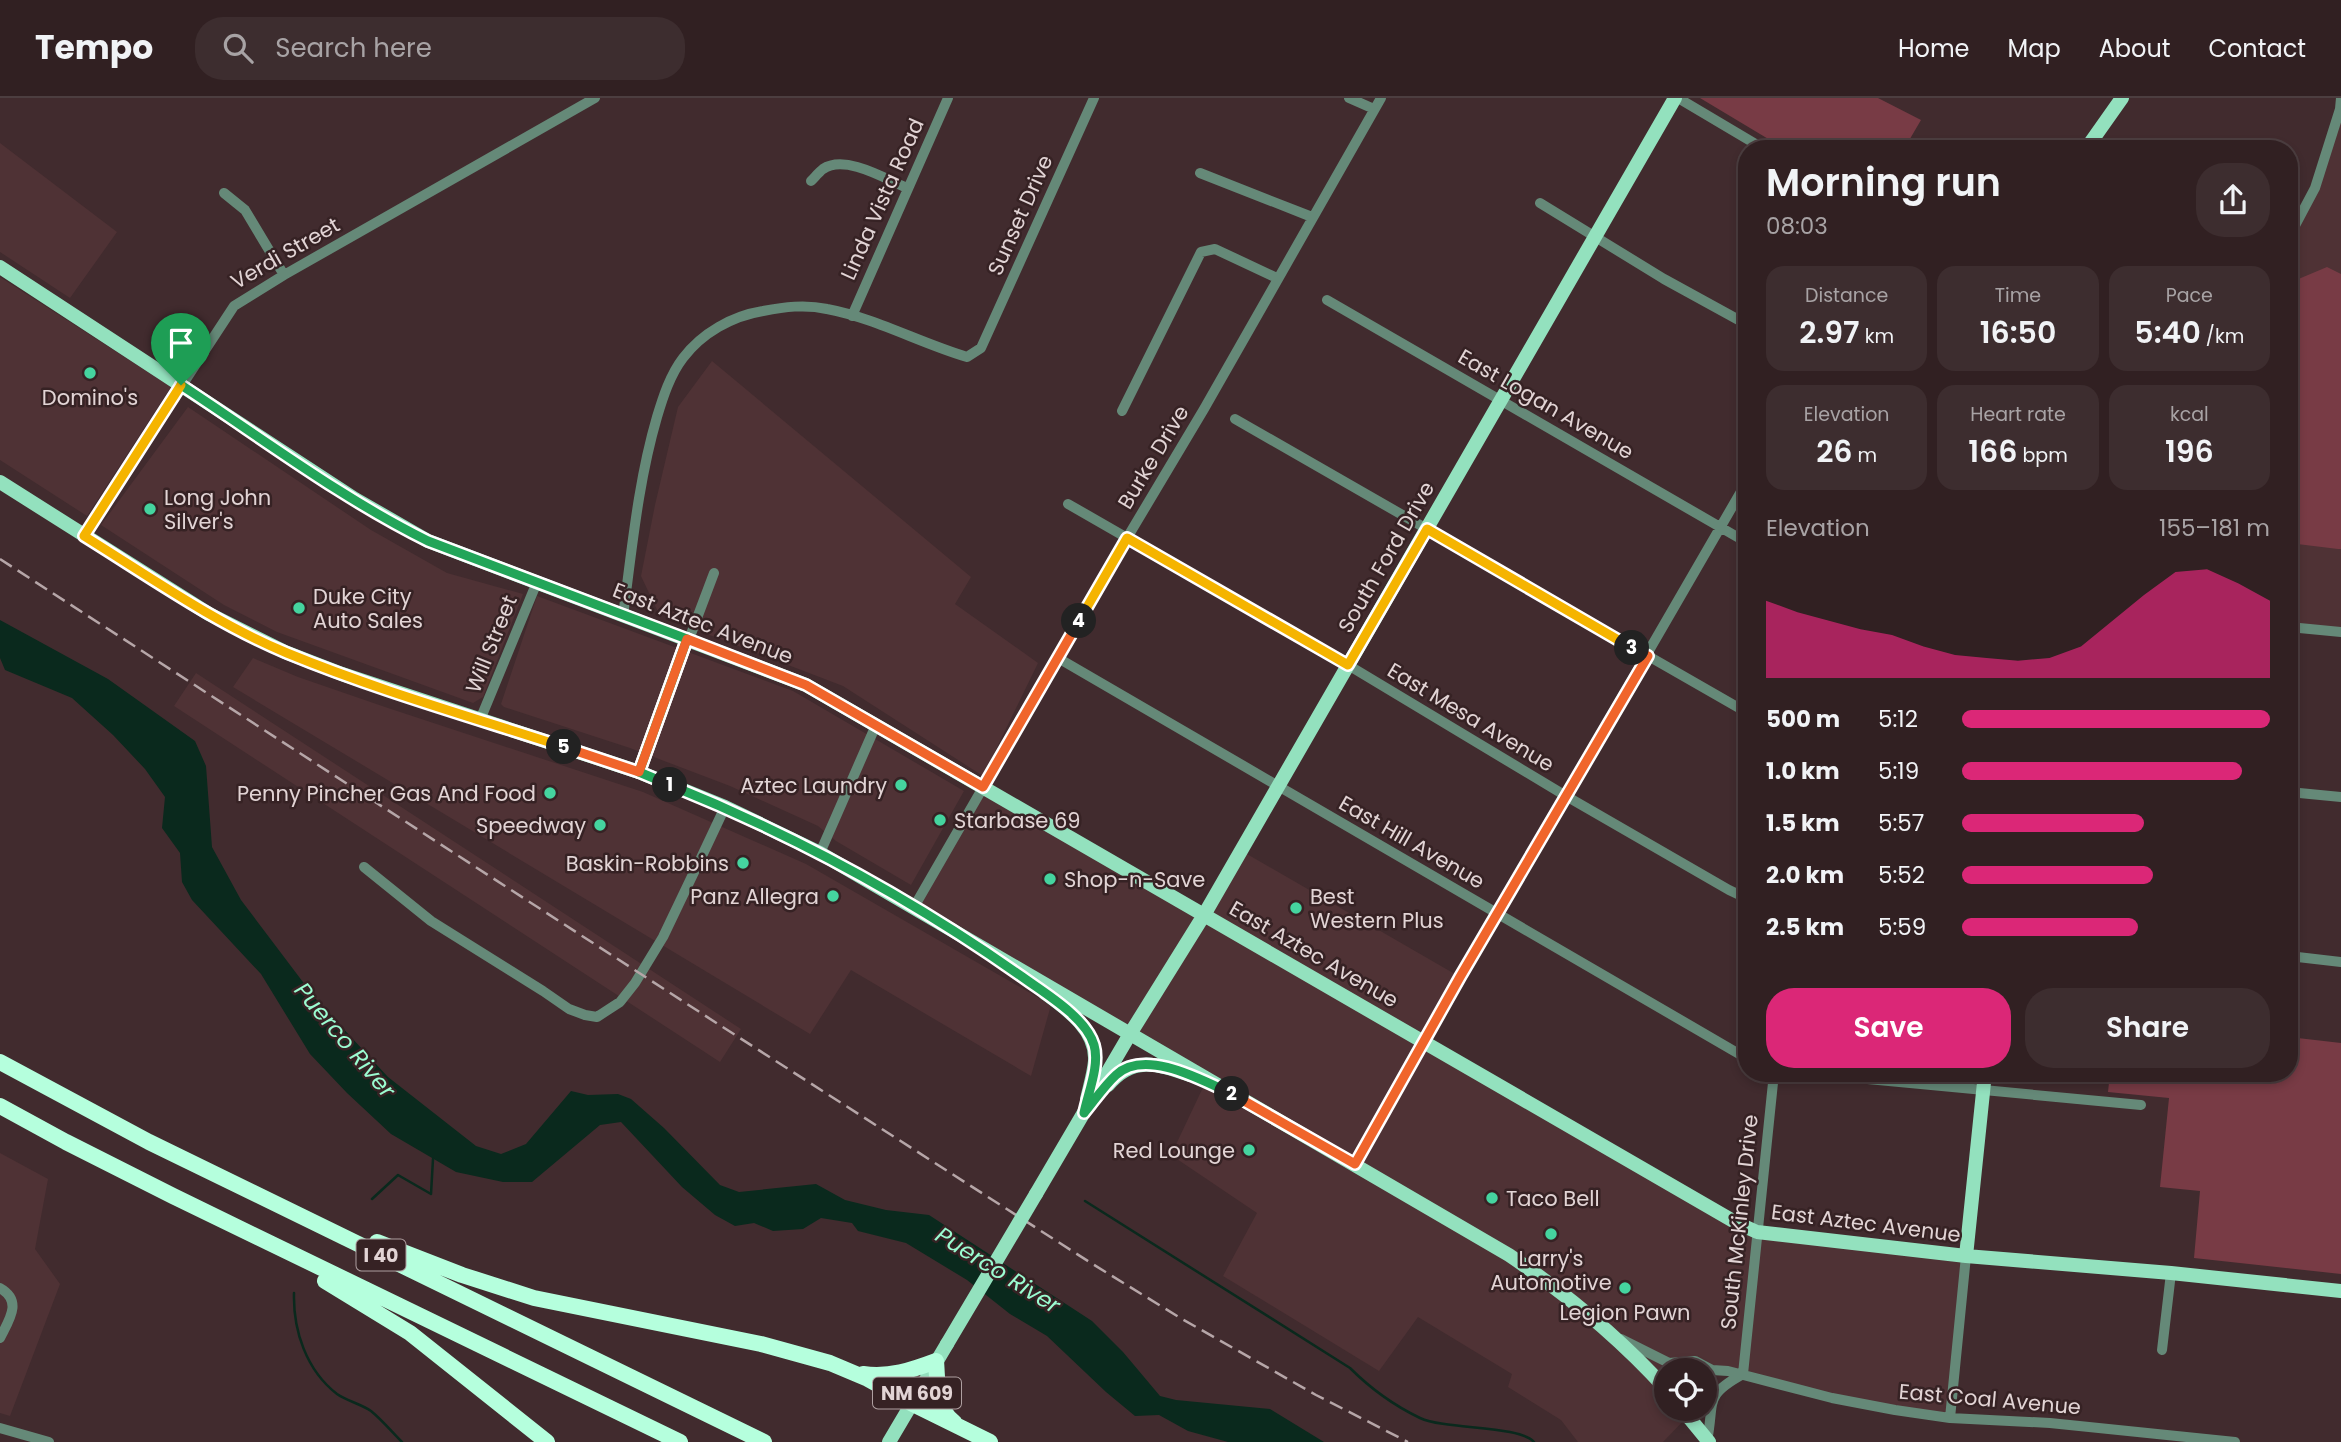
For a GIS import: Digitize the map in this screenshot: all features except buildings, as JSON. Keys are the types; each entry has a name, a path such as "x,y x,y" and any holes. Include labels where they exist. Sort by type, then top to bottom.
{"highway":[{"name":"I 40","path":"0,1062 149,1142 764,1442"},
{"name":"I 40","path":"0,1106 173,1196 680,1442"},
{"path":"248,1189 462,1275 534,1298 761,1343 877,1376 909,1371 936,1361 940,1405 948,1418 974,1434"},
{"path":"173,1196 344,1292 410,1333 547,1442"},
{"path":"831,1363 868,1379 990,1442"}],"main road":[{"name":"South Ford Drive","path":"1130,1034 1204,915 1677,98"},
{"path":"2093,140 2122,98"},
{"name":"East Aztec Avenue","path":"0,267 404,529 428,541 806,685 1756,1232 1966,1256 2171,1273 2341,1291"},
{"path":"0,482 209,614 285,652 342,674 639,772 725,807 820,853 1509,1255 1576,1302 1614,1335 1654,1377"},
{"path":"970,940 1059,1003 1089,1035 1094,1045 1095,1061 1084,1113"},
{"name":"NM 609","path":"889,1442 1130,1034"},
{"path":"1084,1113 1117,1074 1132,1066 1146,1064 1189,1075 1238,1096"},
{"path":"1966,1256 1984,1082"},
{"path":"1692,1421 1708,1441"}],"street":[{"name":"Verdi Street","path":"84,536 234,306 595,98"},
{"name":"Linda Vista Road","path":"852,316 948,98"},
{"name":"Sunset Drive","path":"852,316 967,357 981,348 1094,98"},
{"path":"1349,98 1374,109"},
{"name":"Burke Drive","path":"914,907 1204,409 1381,98"},
{"path":"1677,98 1749,140"},
{"path":"2298,220 2315,188 2334,131 2341,99"},
{"path":"811,181 825,167 838,164 856,166 907,188"},
{"path":"1200,173 1312,217"},
{"path":"224,193 245,210 284,275"},
{"path":"1540,203 1664,279 1738,320"},
{"path":"1122,411 1201,252 1214,249 1277,278"},
{"name":"East Logan Avenue","path":"1327,300 1738,537"},
{"path":"623,615 641,477 662,401 681,360 698,342 715,330 731,320 756,312 802,306 852,316"},
{"path":"1235,419 1738,707"},
{"path":"1355,1164 1738,497"},
{"name":"East Mesa Avenue","path":"1068,504 1738,894"},
{"path":"639,772 713,573"},
{"name":"Will Street","path":"480,720 537,582"},
{"path":"2298,628 2341,632"},
{"name":"East Hill Avenue","path":"1058,658 1738,1053"},
{"path":"820,853 877,726"},
{"path":"2298,793 2341,797"},
{"path":"701,858 725,807"},
{"path":"364,867 431,921 569,1009 597,1017 620,1002 638,979 663,937 695,870"},
{"path":"2298,957 2341,961"},
{"name":"South McKinley Drive","path":"1743,1374 1773,1082"},
{"path":"1905,1082 2141,1105"},
{"path":"1950,1418 1966,1256"},
{"path":"2162,1350 2171,1273"},
{"path":"0,1288 9,1292 13,1299 12,1313 0,1338"},
{"name":"East Coal Avenue","path":"1614,1335 1659,1358"},
{"name":"East Coal Avenue","path":"1717,1372 1743,1374 1832,1398 1950,1418 2050,1423 2235,1442"},
{"path":"1708,1441 1712,1398 1724,1385 1743,1374"},
{"path":"0,1428 49,1442"}],"shaded area":[{"path":"1700,98 1878,98 1921,120 1909,140 1770,140"},
{"path":"2341,98 2341,632 2298,628 2298,220 2315,188"},
{"path":"0,143 117,232 70,298 0,252"},
{"path":"2327,267 2341,274 2341,549 2298,544 2298,279"},
{"path":"0,277 171,387 87,516 0,460"},
{"path":"712,361 971,577 955,604 1038,663 983,776 843,686 691,628 658,612 641,576 655,505 678,407"},
{"path":"188,407 371,530 447,573 523,594 483,697 473,703 277,632 224,605 101,525"},
{"path":"537,596 793,691 964,791 911,885 836,841 818,826 730,786 630,748 504,707 501,704"},
{"path":"253,658 298,677 385,707 643,792 806,864 1051,1005 1031,1076 851,970 810,1034 233,687"},
{"path":"196,673 741,1029 720,1062 174,706"},
{"path":"983,787 1204,914 1240,850 1460,977 1424,1041 1735,1222 1966,1256 1950,1418 1717,1373 1717,1358 1654,1358 1654,1421 1683,1421 1663,1442 1578,1442 1561,1420 1508,1387 1512,1374 1418,1317 1379,1371 1223,1276 1257,1213 1171,1155 1207,1079 914,907"},
{"path":"2298,1038 2341,1043 2341,1274 2194,1258 2200,1191 2160,1187 2169,1098 2108,1092 2109,1082 2298,1082"},
{"path":"0,1153 48,1179 35,1249 60,1284 10,1416 0,1413"}],"water":[{"name":"Puerco River","path":"0,620 108,679 195,741 206,766 212,847 241,900 315,998 388,1077 476,1146 501,1154 526,1144 571,1091 588,1095 618,1094 631,1099 664,1128 720,1185 739,1192 816,1184 845,1200 886,1210 929,1215 1092,1321 1123,1352 1160,1396 1270,1409 1324,1442 1228,1442 1188,1431 1159,1415 1135,1416 1047,1336 1010,1314 967,1280 906,1243 858,1231 852,1223 821,1218 803,1229 773,1231 754,1223 735,1226 715,1215 682,1187 621,1122 600,1125 532,1182 503,1182 456,1172 391,1134 310,1054 261,974 192,900 182,882 180,853 162,828 165,797 145,769 72,698 5,670 0,658"}],"waterway":[{"path":"372,1199 398,1175 431,1194 433,1159"},
{"path":"1085,1201 1350,1368 1383,1396 1420,1418 1514,1433 1534,1442"},
{"path":"294,1293 299,1335 317,1373 337,1394 371,1411 402,1442"}],"railway":[{"path":"0,559 1091,1263 1182,1319 1316,1395 1408,1442"}],"place":[{"name":"Domino's","path":"90,373"},
{"name":"Long John Silver's","path":"150,509"},
{"name":"Duke City Auto Sales","path":"299,608"},
{"name":"Aztec Laundry","path":"901,785"},
{"name":"Penny Pincher Gas And Food","path":"550,793"},
{"name":"Starbase 69","path":"940,820"},
{"name":"Speedway","path":"600,825"},
{"name":"Baskin-Robbins","path":"743,863"},
{"name":"Shop-n-Save","path":"1050,879"},
{"name":"Panz Allegra","path":"833,896"},
{"name":"Best Western Plus","path":"1296,908"},
{"name":"Red Lounge","path":"1249,1150"},
{"name":"Taco Bell","path":"1492,1198"},
{"name":"Larry's Automotive","path":"1551,1234"},
{"name":"Legion Pawn","path":"1625,1288"}],"route":[{"path":"181,385 84,536 209,614 285,652 342,674 639,772 663,705 687,639 806,685 983,787 1127,538 1348,665 1427,529 1648,656 1460,977 1355,1164 1238,1096 1189,1075 1159,1066 1132,1066 1117,1074 1084,1113 1095,1061 1094,1045 1080,1023 1059,1003 970,940 820,853 725,807 639,772 687,639 428,541 404,529 181,385"}]}
